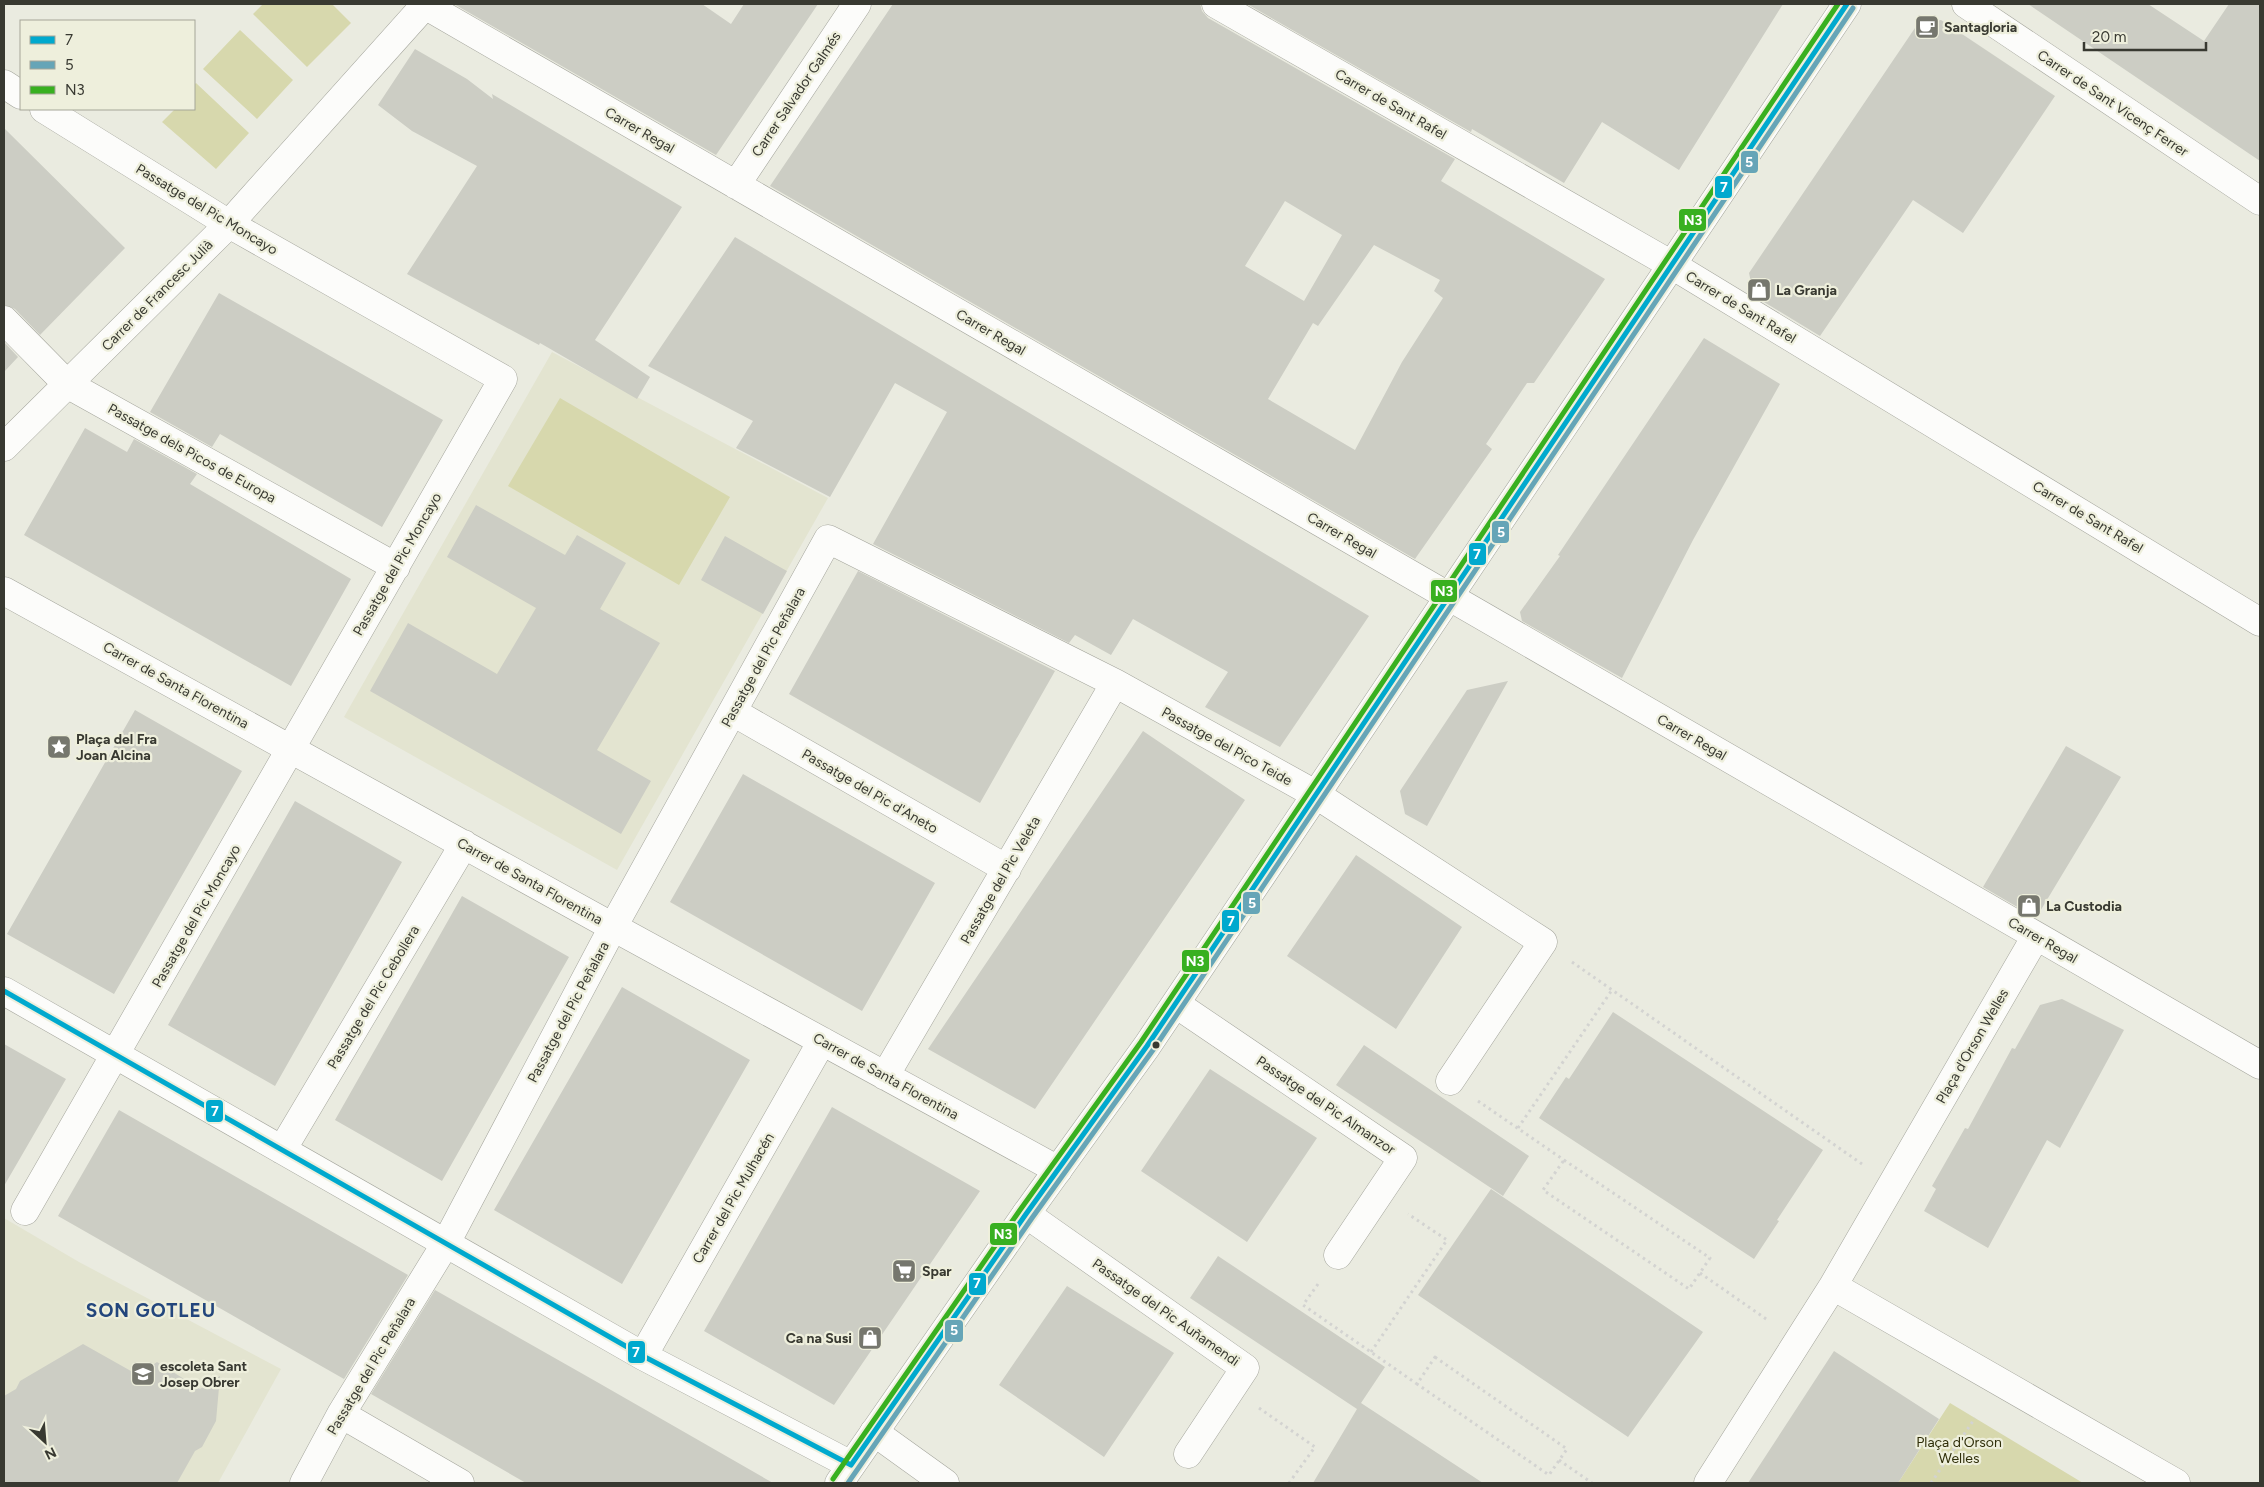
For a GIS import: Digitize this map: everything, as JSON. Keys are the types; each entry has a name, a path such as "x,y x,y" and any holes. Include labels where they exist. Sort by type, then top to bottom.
{"street":[{"name":"Carrer Regal","path":"424,4 2260,1066"},
{"name":"Carrer de Francesc Julià","path":"4,447 229,224 424,4"},
{"name":"Carrer Salvador Galmés","path":"736,185 857,4"},
{"name":"Carrer de Sant Rafel","path":"1216,4 1672,265 2260,622"},
{"path":"4,991 643,1356 845,1474 1026,1214 1176,1004 1314,794 1847,4"},
{"name":"Carrer de Sant Vicenç Ferrer","path":"1966,4 2260,202"},
{"path":"4,84 20,94"},
{"name":"Passatge del Pic Moncayo","path":"25,1211 503,380 229,224 46,110"},
{"name":"Passatge dels Picos de Europa","path":"4,320 67,384 396,567"},
{"name":"Passatge del Pico Teide","path":"828,539 1115,684 1314,794 1542,942"},
{"name":"Passatge del Pic Peñalara","path":"304,1483 341,1414 446,1243 613,927 828,539"},
{"name":"Carrer de Santa Florentina","path":"4,591 1058,1170"},
{"name":"Passatge del Pic Veleta","path":"885,1076 1115,684"},
{"name":"Passatge del Pic d'Aneto","path":"733,712 1007,869"},
{"name":"Passatge del Pic Cebollera","path":"282,1150 464,844"},
{"name":"Plaça d'Orson Welles","path":"1708,1483 1833,1286 2036,936"},
{"path":"1450,1081 1542,942"},
{"name":"Passatge del Pic Almanzor","path":"1176,1004 1403,1158 1338,1255"},
{"name":"Carrer del Pic Mulhacén","path":"643,1356 822,1041"},
{"name":"Passatge del Pic Auñamendi","path":"1026,1214 1245,1368 1188,1454"},
{"path":"1833,1286 2176,1483"},
{"path":"341,1414 460,1483"},
{"path":"874,1432 945,1483"}],"path":[{"path":"1542,942 1892,1185"},
{"path":"1518,1128 1612,990"},
{"path":"1450,1081 1710,1258 1689,1289 1543,1190 1564,1160"},
{"path":"1371,1352 1447,1240 1379,1194"},
{"path":"1338,1255 1303,1305 1417,1384 1549,1475 1568,1449 1436,1357 1417,1384"},
{"path":"1700,1273 1767,1320"},
{"path":"1231,1388 1315,1447 1289,1483"},
{"path":"1931,1483 1975,1418"},
{"path":"1559,1460 1592,1483"}],"shaded area":[{"path":"552,352 828,498 617,870 344,717"},
{"name":"escoleta Sant Josep Obrer","path":"4,1218 79,1262 281,1369 218,1483 4,1483"}],"green space":[{"path":"263,4 332,4 351,23 307,67 253,14"},
{"path":"240,30 293,80 257,119 203,69"},
{"path":"195,84 249,133 216,169 162,122 174,110 195,110"},
{"path":"560,398 730,497 679,585 508,486"},
{"name":"Plaça d'Orson Welles","path":"1950,1403 2083,1483 1898,1483"}],"building":[{"path":"454,4 702,4 731,24 744,4 818,4 716,155"},
{"path":"893,4 1200,4 1202,11 1208,18 1455,159 1441,181 1605,279 1534,383 1527,383 1486,444 1492,449 1415,559 770,186","holes":["1285,201 1342,235 1304,301 1245,266","1374,245 1440,280 1434,291 1443,298 1402,362 1355,450 1268,399 1313,323 1318,326"]},
{"path":"1247,4 1783,4 1679,170 1602,122 1564,183 1472,129 1471,132"},
{"path":"2028,4 2148,4 2204,41 2229,4 2260,4 2260,161"},
{"path":"1941,20 2055,96 1963,233 1913,200 1820,336 1754,296 1749,273 1917,25"},
{"path":"415,49 467,79 493,99 492,94 682,207 595,340 650,377 637,399 540,343 539,345 407,274 477,166 412,131 378,105"},
{"path":"4,128 125,248 40,335 15,309 4,305"},
{"path":"735,237 1369,616 1280,747 1205,707 1228,672 1133,619 1111,655 1075,635 1069,643 873,544 947,412 895,383 830,497 736,448 753,421 648,366"},
{"path":"219,293 443,420 382,527 220,434 212,447 150,412"},
{"path":"1704,338 1780,384 1693,540 1622,678 1522,621 1520,612 1560,556 1558,555"},
{"path":"4,342 18,357 4,372"},
{"path":"85,428 127,452 134,439 197,474 190,484 351,579 291,686 24,535"},
{"path":"476,505 565,555 577,535 626,563 600,609 660,643 597,750 651,781 621,834 370,691 408,623 497,674 536,608 447,557"},
{"path":"725,536 787,571 763,614 701,580"},
{"path":"858,571 1055,671 980,803 789,694"},
{"path":"1508,681 1427,826 1405,814 1400,791 1467,690"},
{"path":"135,710 242,771 114,994 7,934"},
{"path":"1143,731 1245,800 1035,1109 928,1049"},
{"path":"2066,746 2121,777 2036,918 1983,887"},
{"path":"743,774 935,883 862,1011 670,902"},
{"path":"295,801 402,862 275,1086 168,1025"},
{"path":"1356,855 1462,927 1396,1029 1287,956"},
{"path":"462,896 569,957 442,1181 335,1120"},
{"path":"622,987 750,1060 622,1284 494,1210"},
{"path":"2062,999 2124,1030 2060,1148 2047,1140 1988,1248 1924,1211 1936,1189 1932,1186 1965,1128 1968,1129 2012,1048 2015,1049 2040,1005"},
{"path":"1613,1012 1823,1150 1754,1259 1539,1118 1566,1077 1569,1079"},
{"path":"4,1044 66,1079 4,1186"},
{"path":"1364,1045 1529,1156 1503,1196 1336,1085"},
{"path":"1210,1069 1317,1138 1247,1242 1141,1171"},
{"path":"832,1107 980,1191 834,1405 704,1331"},
{"path":"119,1110 408,1275 344,1379 58,1216"},
{"path":"1491,1189 1703,1332 1628,1437 1418,1295"},
{"path":"1218,1256 1385,1367 1361,1403 1483,1483 1313,1483 1357,1409 1190,1298"},
{"path":"1067,1286 1174,1353 1104,1457 999,1385"},
{"path":"435,1290 773,1483 526,1483 371,1394"},
{"path":"83,1344 138,1375 157,1362 200,1389 220,1376 216,1421 202,1447 195,1451 177,1483 4,1483 4,1396 16,1389 20,1381"},
{"path":"1834,1351 1939,1419 1898,1483 1748,1483"}],"transit line":[{"name":"N3","path":"833,1479 1020,1210 1141,1042 1838,4"},
{"name":"7","path":"851,1465 1026,1214 1147,1046 1847,4"},
{"name":"5","path":"848,1483 1032,1218 1153,1050 1853,8"},
{"name":"7","path":"4,991 643,1356 851,1465"}],"place":[{"name":"Santagloria","path":"1927,27"},
{"name":"La Granja","path":"1759,290"},
{"name":"Plaça del Fra Joan Alcina","path":"59,747"},
{"name":"La Custodia","path":"2029,906"},
{"name":"Spar","path":"904,1271"},
{"name":"Ca na Susi","path":"870,1338"},
{"name":"escoleta Sant Josep Obrer","path":"143,1374"}],"district":[{"name":"SON GOTLEU","path":"151,1310"}]}
